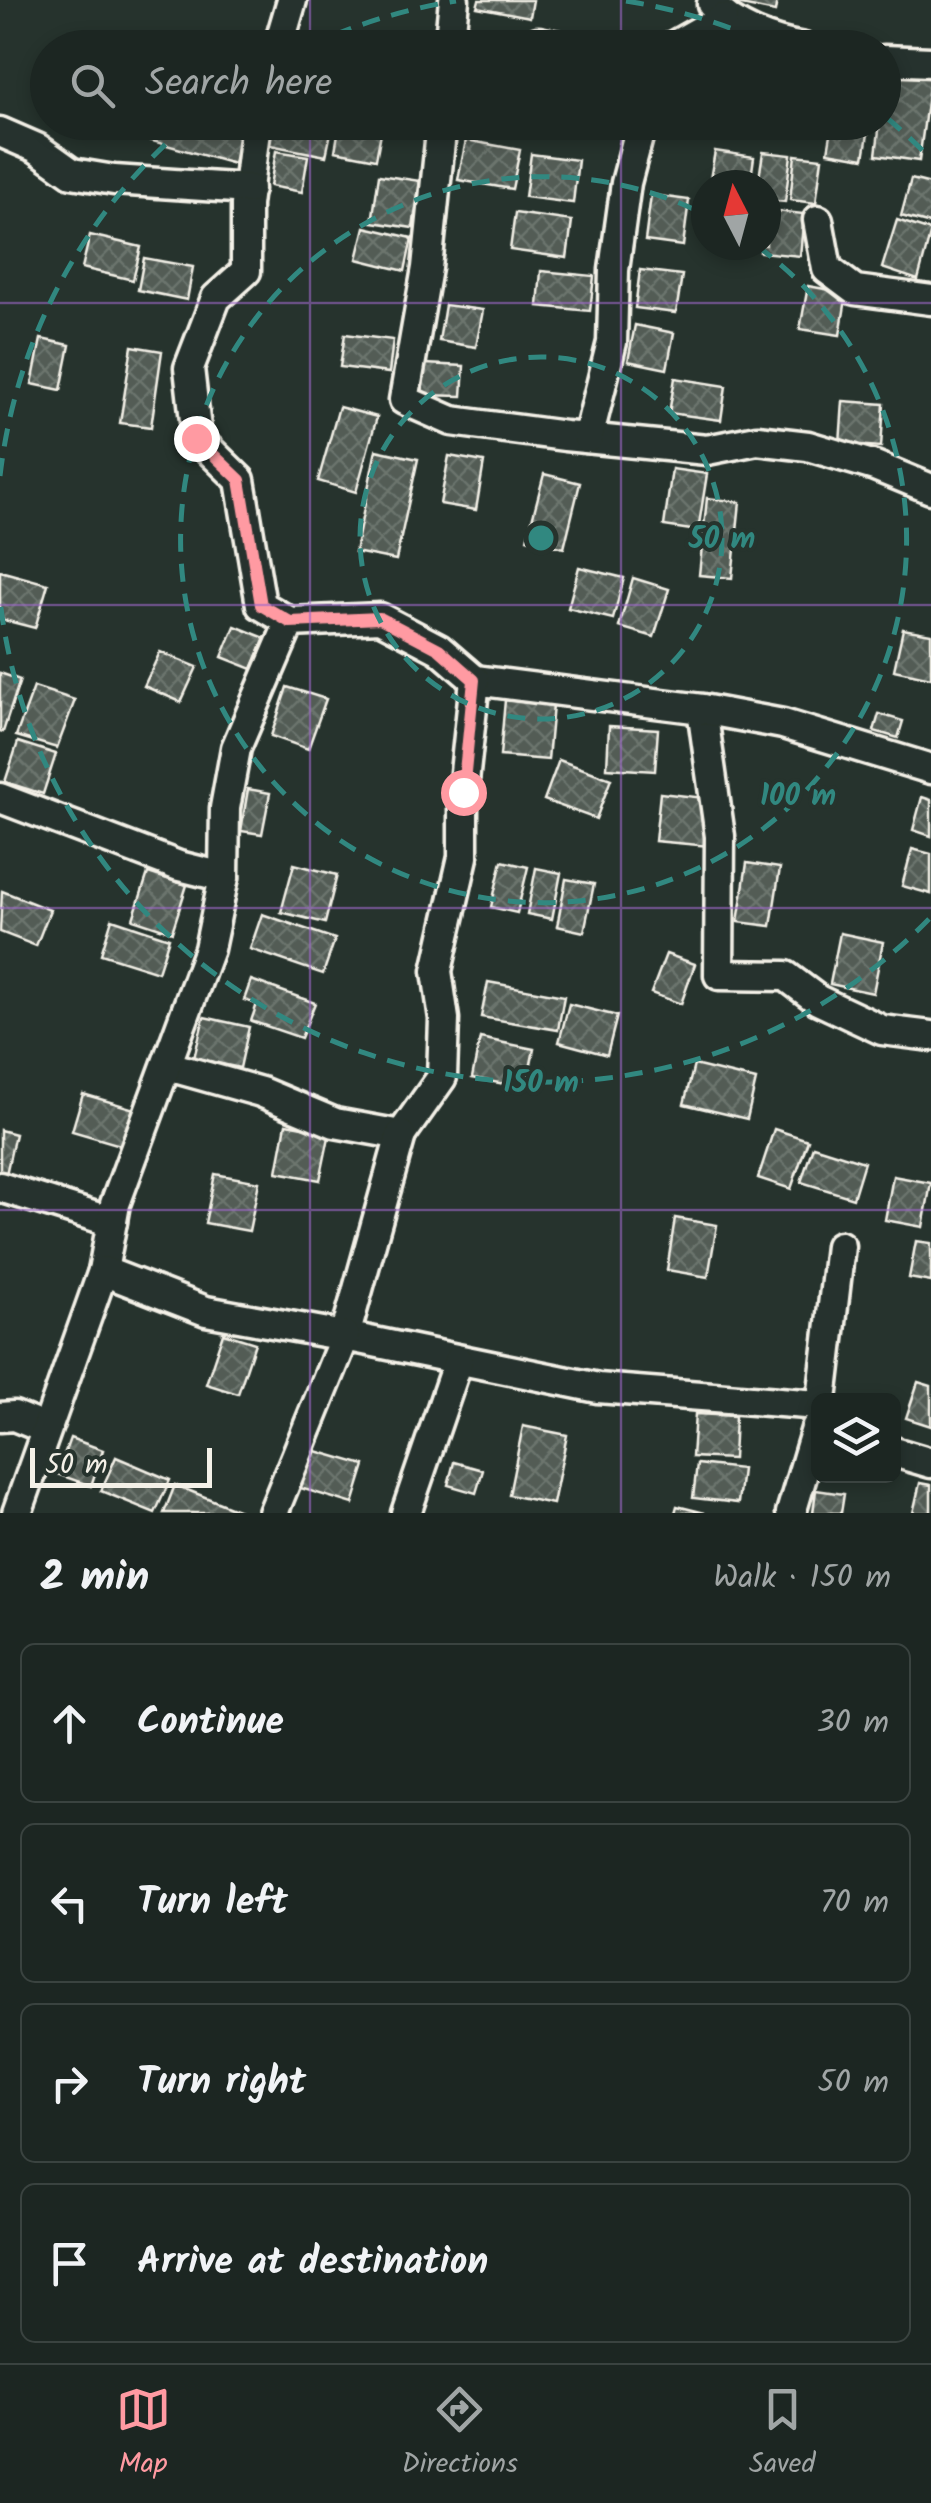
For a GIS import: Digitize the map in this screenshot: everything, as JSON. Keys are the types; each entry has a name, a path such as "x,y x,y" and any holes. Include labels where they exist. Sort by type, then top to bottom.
{"street":[{"path":"283,30 292,0"},
{"path":"451,30 454,0"},
{"path":"692,30 718,9 758,30"},
{"path":"901,61 931,62"},
{"path":"0,132 36,148 72,173 114,180 249,189"},
{"path":"254,140 246,271 216,298 189,368 196,438 240,480 261,605 290,622 380,618 439,649 474,680 702,709 782,724 931,769"},
{"path":"440,140 427,268 404,400 452,421 588,438 707,450 757,440 808,446 875,466 931,489"},
{"path":"588,438 612,342 614,270 626,183 637,140"},
{"path":"818,220 828,268 854,290 931,300"},
{"path":"17,1513 103,1271 115,1204 210,949 224,877 224,808 236,748 290,622"},
{"path":"273,1513 345,1336 401,1136 442,1077 444,1019 437,971 464,857 463,792 474,680"},
{"path":"702,709 720,836 720,974 786,976 818,1000 882,1030 931,1036"},
{"path":"0,798 179,866 224,877"},
{"path":"168,1066 261,1092 335,1123 401,1136"},
{"path":"0,1186 112,1222"},
{"path":"822,1393 840,1246"},
{"path":"103,1271 206,1311 598,1388 811,1416"},
{"path":"406,1513 458,1361"},
{"path":"0,1417 14,1416 46,1429"},
{"path":"791,1513 811,1444"},
{"path":"901,1454 931,1463"}],"building":[{"path":"479,0 533,0 530,17 477,7"},
{"path":"732,0 777,0 775,12"},
{"path":"901,69 931,73 919,161 876,155 878,140 901,140"},
{"path":"149,140 241,140 234,164"},
{"path":"271,140 329,140 326,156 270,145"},
{"path":"337,140 380,140 376,159 335,151"},
{"path":"466,140 520,150 512,189 458,180"},
{"path":"830,140 867,140 864,158 828,152"},
{"path":"276,151 308,156 302,192 270,186"},
{"path":"715,151 754,157 752,170 712,170"},
{"path":"763,152 791,155 785,202 781,202 781,170 760,170"},
{"path":"531,154 578,160 573,203 525,197"},
{"path":"795,155 822,158 816,203 790,200"},
{"path":"379,175 420,181 413,228 372,222"},
{"path":"911,179 931,184 931,224 901,216"},
{"path":"651,195 689,200 683,246 645,241"},
{"path":"781,212 804,214 800,256 781,254"},
{"path":"515,213 572,221 567,258 510,250"},
{"path":"897,220 931,231 918,280 882,268"},
{"path":"365,227 412,238 405,271 357,259"},
{"path":"90,235 141,247 133,280 82,268"},
{"path":"144,258 193,267 187,300 138,290"},
{"path":"640,270 682,275 676,313 635,308"},
{"path":"541,271 594,276 590,311 538,306"},
{"path":"808,286 847,293 840,335 800,329"},
{"path":"445,305 483,310 476,347 439,341"},
{"path":"635,325 674,333 667,369 628,361"},
{"path":"345,334 393,340 389,373 340,367"},
{"path":"41,339 70,345 61,390 32,384"},
{"path":"132,346 162,351 151,427 120,423"},
{"path":"425,364 464,366 462,396 422,395"},
{"path":"675,378 726,386 721,420 669,413"},
{"path":"843,401 884,404 881,447 840,444"},
{"path":"339,407 377,417 356,492 318,481"},
{"path":"376,450 418,459 396,560 355,552"},
{"path":"449,456 484,462 476,510 440,504"},
{"path":"672,469 707,474 698,531 664,526"},
{"path":"544,474 580,483 564,548 527,539"},
{"path":"707,498 740,502 732,578 699,575"},
{"path":"579,567 624,578 613,619 568,608"},
{"path":"0,571 48,584 35,628 0,619"},
{"path":"633,578 669,589 654,637 619,627"},
{"path":"235,626 265,638 252,669 222,657"},
{"path":"903,629 931,634 931,678 894,670"},
{"path":"160,652 197,667 181,702 144,686"},
{"path":"0,673 20,680 3,732 0,731"},
{"path":"34,687 75,700 57,748 16,736"},
{"path":"287,687 326,699 308,749 271,736"},
{"path":"505,700 553,705 548,760 500,756"},
{"path":"879,714 903,721 898,738 874,731"},
{"path":"609,726 658,729 655,771 607,768"},
{"path":"18,742 56,754 43,794 5,782"},
{"path":"559,760 611,779 596,819 544,800"},
{"path":"248,789 270,793 262,834 241,831"},
{"path":"660,793 714,799 709,846 655,841"},
{"path":"922,797 931,800 931,836 913,830"},
{"path":"912,849 931,854 931,894 902,886"},
{"path":"502,861 528,867 517,913 491,907"},
{"path":"747,863 780,868 771,926 738,922"},
{"path":"294,864 337,875 325,923 281,912"},
{"path":"536,868 561,873 552,919 527,914"},
{"path":"148,873 187,885 172,932 133,919"},
{"path":"566,879 594,884 584,932 557,926"},
{"path":"2,891 50,910 36,946 0,932"},
{"path":"262,914 335,939 323,974 250,949"},
{"path":"112,919 169,938 158,972 101,954"},
{"path":"840,933 883,942 873,993 830,984"},
{"path":"666,954 695,964 681,1004 651,993"},
{"path":"251,980 315,1003 301,1038 251,1021 257,1004 244,1000"},
{"path":"488,982 564,996 558,1030 481,1017"},
{"path":"569,1004 617,1016 607,1055 559,1042"},
{"path":"204,1017 249,1027 240,1068 194,1058"},
{"path":"480,1038 534,1049 526,1088 472,1078"},
{"path":"694,1065 756,1080 747,1119 684,1104"},
{"path":"83,1094 138,1110 127,1147 72,1131"},
{"path":"286,1124 330,1132 320,1180 277,1172"},
{"path":"774,1129 808,1140 791,1189 758,1178"},
{"path":"0,1130 15,1134 5,1179 0,1178"},
{"path":"813,1146 864,1162 853,1198 801,1182"},
{"path":"215,1174 259,1182 249,1231 205,1223"},
{"path":"893,1176 931,1183 923,1227 885,1220"},
{"path":"675,1218 717,1225 708,1277 667,1270"},
{"path":"916,1241 931,1243 931,1282 909,1278"},
{"path":"223,1333 255,1343 238,1394 206,1384"},
{"path":"918,1382 931,1386 931,1426 906,1418"},
{"path":"695,1414 735,1416 733,1459 692,1457"},
{"path":"523,1426 567,1435 553,1504 509,1495"},
{"path":"70,1438 103,1450 91,1486 57,1474"},
{"path":"309,1449 365,1465 353,1504 297,1487"},
{"path":"116,1457 170,1480 155,1513 101,1491"},
{"path":"454,1462 483,1470 476,1493 448,1485"},
{"path":"697,1464 742,1469 738,1503 693,1498"},
{"path":"920,1483 931,1485 931,1513 913,1513"},
{"path":"175,1485 245,1513 164,1513"},
{"path":"816,1490 844,1494 841,1513 813,1513"},
{"path":"677,1506 705,1513 675,1513"}],"route":[{"path":"196,438 240,480 261,605 290,622 380,618 439,649 474,680 463,792"}]}
